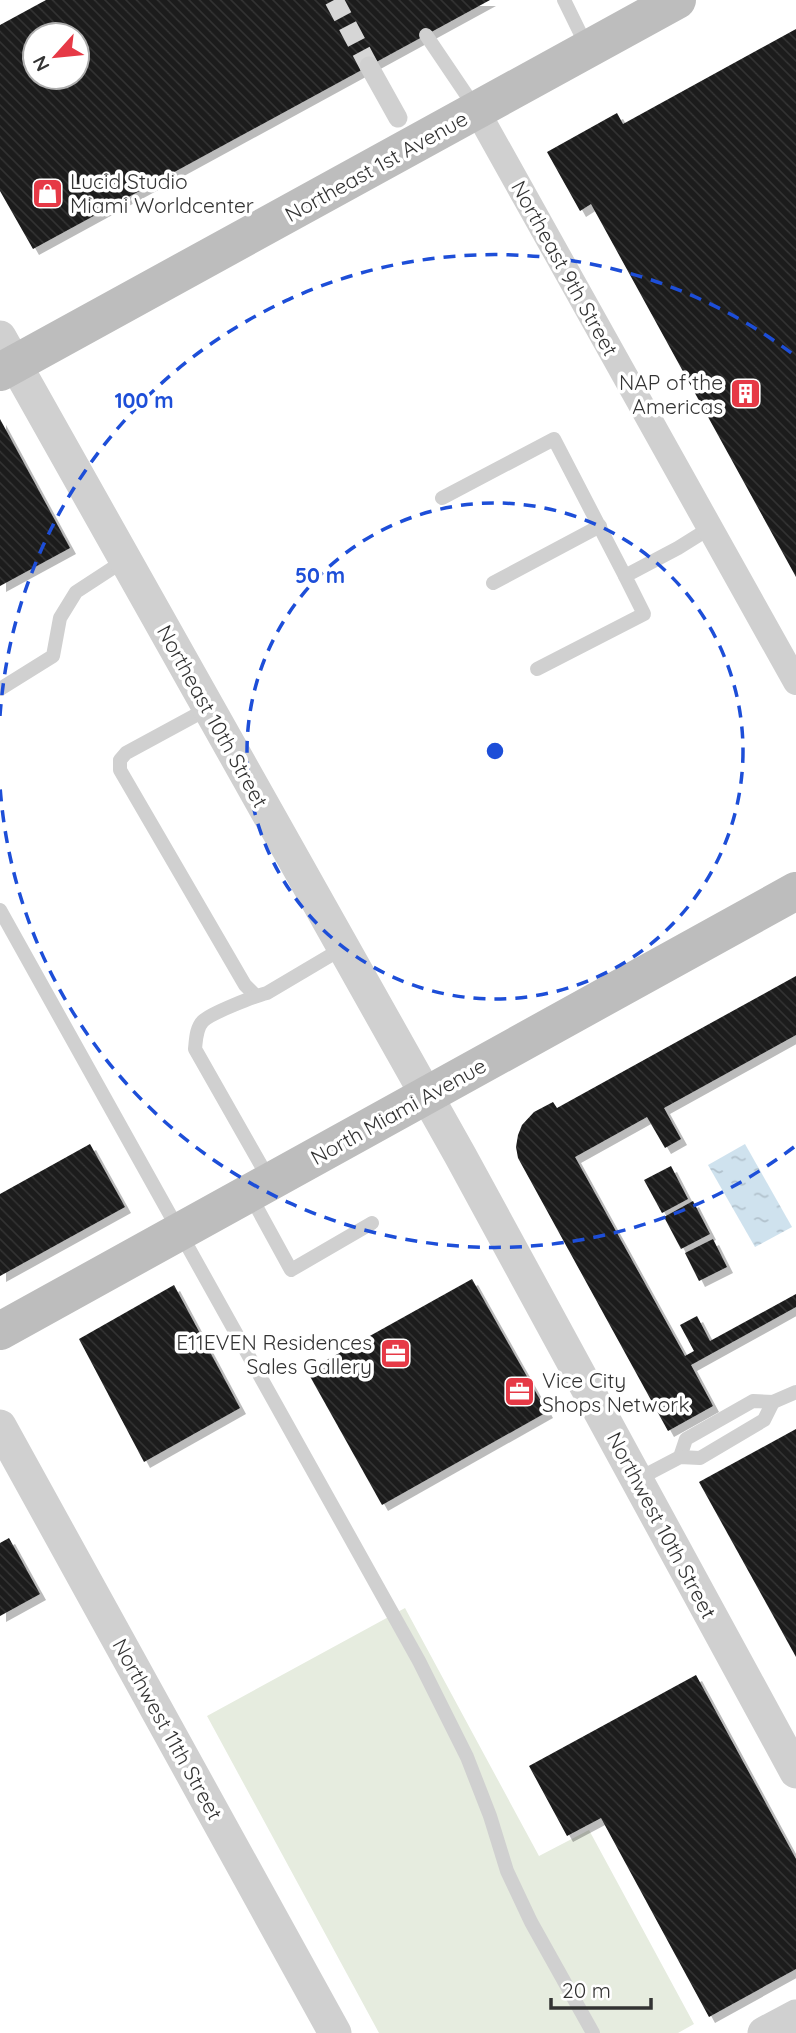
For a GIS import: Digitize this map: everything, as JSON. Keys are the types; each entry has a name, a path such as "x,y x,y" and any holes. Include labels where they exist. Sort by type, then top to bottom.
{"main road":[{"name":"Northeast 1st Avenue","path":"5,358 477,111 677,0"},
{"name":"North Miami Avenue","path":"0,1331 796,891"}],"street":[{"path":"369,66 398,118"},
{"name":"Northeast 9th Street","path":"477,111 796,682"},
{"name":"Northeast 10th Street","path":"5,358 125,560 426,1095"},
{"name":"Northwest 10th Street","path":"426,1095 796,1772"},
{"name":"Northwest 11th Street","path":"0,1426 335,2033"},
{"path":"764,2033 796,2015"}],"lane":[{"path":"564,0 588,49"},
{"path":"426,35 477,111"},
{"path":"442,498 554,439 644,614 537,669"},
{"path":"493,583 600,526"},
{"path":"625,576 710,528"},
{"path":"0,689 53,656 61,618 76,592 125,560"},
{"path":"209,708 125,753 120,760 120,770 245,985 256,996"},
{"path":"0,910 419,1661 467,1757 490,1816 507,1871 531,1922 593,2033"},
{"path":"344,947 267,993 203,1021 197,1032 195,1049 260,1188 290,1270 372,1223"},
{"path":"680,1457 686,1440 753,1401 773,1402 796,1392"},
{"path":"638,1479 680,1457 700,1458 764,1420 773,1402"}],"shaded area":[{"path":"405,1608 539,1856 589,1830 694,2024 678,2033 379,2033 207,1716"}],"water":[{"path":"745,1144 792,1227 755,1247 708,1165"}],"building":[{"path":"46,0 490,0 33,249 0,191 0,25"},
{"name":"NAP of the Americas","path":"796,29 796,577 591,204 580,211 547,152 617,113 623,124"},
{"path":"0,419 70,548 0,586"},
{"path":"796,976 796,1035 664,1108 681,1139 665,1148 647,1117 575,1157 685,1356 694,1351 680,1325 697,1316 710,1341 796,1294 796,1307 691,1365 713,1406 668,1431 518,1158 518,1135 522,1125 534,1112 553,1102 557,1108"},
{"path":"90,1144 125,1207 0,1276 0,1194"},
{"path":"671,1166 688,1199 662,1213 644,1180"},
{"path":"693,1201 710,1234 681,1249 664,1217"},
{"path":"713,1239 727,1267 699,1281 685,1253"},
{"path":"472,1279 547,1412 382,1505 307,1371"},
{"path":"174,1285 240,1408 144,1462 79,1339"},
{"path":"796,1429 796,1657 699,1482"},
{"path":"9,1538 40,1594 0,1616 0,1543"},
{"path":"696,1675 796,1859 796,1969 709,2017 601,1818 567,1836 529,1766"}],"tunnel":[{"path":"334,0 369,66"}],"place":[{"name":"Lucid Studio Miami Worldcenter","path":"47,193"},
{"name":"NAP of the Americas","path":"746,394"},
{"name":"E11EVEN Residences Sales Gallery","path":"395,1354"},
{"name":"Vice City Shops Network","path":"519,1392"}]}
